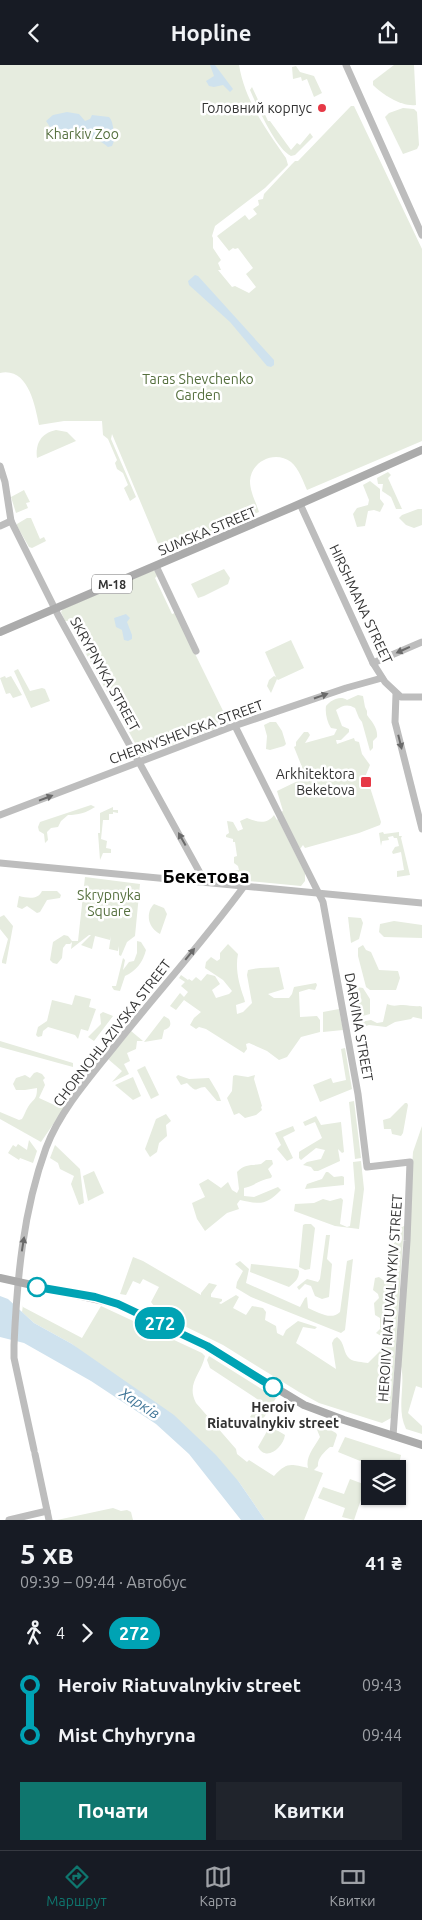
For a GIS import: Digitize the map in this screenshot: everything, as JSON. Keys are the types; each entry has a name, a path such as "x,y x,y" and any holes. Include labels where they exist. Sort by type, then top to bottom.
{"main road":[{"name":"SUMSKA STREET","path":"0,632 422,450"},
{"path":"0,1278 95,1297 118,1304 207,1346 304,1405 422,1445"}],"street":[{"path":"346,65 422,235"},
{"name":"SKRYPNYKA STREET","path":"0,466 5,482 11,521 56,609 205,882"},
{"name":"HIRSHMANA STREET","path":"300,504 374,663 382,678 396,694"},
{"path":"0,526 11,521"},
{"path":"156,566 196,651"},
{"path":"374,663 422,641"},
{"name":"CHERNYSHEVSKA STREET","path":"0,815 235,726 382,678"},
{"path":"422,697 403,697 396,694 395,722 422,829"},
{"name":"DARVINA STREET","path":"235,726 323,902 358,1094 367,1167 410,1162"},
{"path":"0,863 422,903"},
{"name":"CHORNOHLAZIVSKA STREET","path":"49,1520 14,1358 16,1300 29,1205 46,1147 60,1119 95,1071 245,885"},
{"name":"HEROIIV RIATUVALNYKIV STREET","path":"393,1436 407,1251 410,1162"},
{"path":"9,1520 47,1511"}],"green space":[{"name":"Taras Shevchenko Garden","path":"0,65 239,65 251,103 286,158 288,165 265,188 215,226 212,236 213,248 221,260 218,263 221,270 218,270 232,287 235,286 249,293 256,287 246,274 253,268 238,248 233,248 229,251 217,236 245,215 249,220 257,214 253,209 259,205 258,200 263,199 264,194 292,164 298,161 351,106 354,106 422,249 422,441 307,490 299,472 291,462 278,457 265,459 255,468 251,474 250,481 259,512 161,551 112,434 111,439 136,497 130,501 124,488 128,485 123,473 117,469 115,463 117,460 108,439 103,435 102,421 64,421 39,425 32,398 24,382 10,373 0,373"},
{"path":"394,65 414,65 416,105 405,104 393,99 373,85 373,81"},
{"path":"296,66 300,72 314,76 322,93 314,97 307,79 302,81 301,77 293,79 292,67"},
{"path":"252,87 268,121 270,121 291,150 297,143 300,145 310,133 313,137 295,155 291,156 285,152 273,136 250,90"},
{"path":"403,108 414,109 417,112 419,145 417,149 403,154 385,117 389,113"},
{"path":"56,430 67,432 76,441 37,458 37,448 40,440 46,434"},
{"path":"388,472 391,475 388,478 402,509 396,509 391,497 382,491 383,484 378,484 377,478"},
{"path":"370,481 380,489 380,499 384,504 380,512 368,511 365,526 357,527 353,514 357,508 368,505 369,500 363,485"},
{"path":"24,490 30,502 26,503 28,508 16,513 11,497"},
{"path":"422,509 422,525 414,528 406,525 399,518 402,515"},
{"path":"27,518 31,518 40,539 44,537 46,541 32,548 29,547 17,526 17,524"},
{"path":"224,569 230,578 228,584 198,598 191,584"},
{"path":"155,571 157,576 155,578 172,614 175,613 229,723 140,756 134,746 135,743 68,621 65,621 61,612 63,609"},
{"path":"291,640 304,668 277,679 271,693 267,686 269,680 274,676 276,677 265,652"},
{"path":"18,669 30,691 45,689 50,701 31,708 14,671"},
{"path":"5,676 6,678 11,676 22,695 13,698 10,693 6,694 0,678"},
{"path":"358,695 363,696 367,715 377,731 377,737 373,741 373,748 370,751 362,722 355,708 347,705 336,710 342,726 349,729 349,732 341,740 336,740 337,744 354,738 355,741 359,742 362,754 370,765 365,777 381,822 380,825 305,848 303,845 300,849 281,812 283,811 277,791 306,777 294,747 304,732 308,732 310,735 305,743 334,735 337,729 331,728 327,720 326,706 336,699 347,700"},
{"path":"276,722 282,731 286,744 270,750 266,749 267,736 264,725"},
{"path":"91,805 95,807 82,813 68,815 61,821 58,827 51,828 47,832 48,840 45,843 44,834 39,831 38,827 40,822"},
{"path":"113,807 113,810 118,810 118,813 113,812 113,814 109,814 109,820 103,820 101,839 107,841 106,848 111,849 111,853 103,853 100,860 98,833 100,833 100,813"},
{"path":"274,815 278,819 305,873 305,881 301,886 238,880 233,871 239,870 238,866 234,863 234,857 237,856 235,842 233,842 233,839 226,837 229,833 227,821 233,822 238,831 243,829 240,821 247,818 265,821"},
{"path":"383,832 384,834 399,832 399,836 402,836 410,875 397,877 397,871 404,870 401,852 393,854 392,852 395,847 399,846 397,838 393,836 388,837 389,840 382,841 381,846 379,833"},
{"name":"Skrypnyka Square","path":"85,877 140,884 135,936 127,942 121,956 119,955 119,946 118,951 109,949 111,936 110,940 95,936 92,949 81,945 91,935 89,935 71,949 72,942 66,944 63,948 62,958 57,964 53,963 50,960 53,942 64,935 68,936 72,941 78,941"},
{"path":"42,891 57,891 61,895 60,898 47,900 40,912 37,913 27,906 22,909 17,907 19,896 35,897"},
{"path":"154,904 164,908 167,914 160,934 153,928 149,920 149,912"},
{"path":"4,915 13,926 6,964 2,963 2,961 8,939 0,929 0,917"},
{"path":"348,917 361,918 363,923 359,939 351,943"},
{"path":"394,921 422,925 422,938 384,937 379,932 380,924"},
{"path":"137,941 141,942 146,950 143,958 136,969 125,976 120,991 114,990 112,986 116,986 123,958 125,960 123,970 129,962 134,961 137,953"},
{"path":"228,944 238,954 238,976 245,1002 236,1005 237,1014 243,1012 252,1003 247,975 248,970 279,967 284,989 268,994 274,998 289,998 294,987 316,983 315,990 309,989 299,992 300,1017 317,1016 320,1020 320,1032 301,1037 287,1057 279,1060 267,1051 249,1043 246,1044 247,1049 244,1053 206,1029 199,1027 196,1029 190,1025 201,1012 184,1000 176,1010 170,1006 180,993 184,997 188,992 181,986 185,982 179,978 181,975 192,981 196,977 201,981 207,974 215,976 220,984 212,990 216,998 229,994 232,991 223,980 205,968 206,962 211,957 217,961 220,959 220,953"},
{"path":"363,945 366,950 371,952 379,970 398,971 400,978 396,990 370,990 366,987 358,956 358,948"},
{"path":"357,987 363,988 370,999 370,1014 352,1019 347,990"},
{"path":"75,995 91,999 89,1007 96,1009 88,1031 81,1029 78,1039 75,1035 48,1027 43,1031 42,1036 38,1037 36,1035 38,1027 47,1021 52,1000 72,1005"},
{"path":"387,1004 394,1006 420,1006 422,1007 422,1019 413,1017 395,1022 386,1027 369,1025 359,1028 354,1023 371,1020 377,1023 383,1022"},
{"path":"339,1009 343,1030 323,1032 323,1012"},
{"path":"103,1012 113,1016 94,1041 88,1037 101,1024 100,1014"},
{"path":"164,1016 169,1019 170,1025 164,1030 162,1039 144,1042"},
{"path":"131,1031 143,1041 137,1041 136,1049 127,1053 130,1061 124,1064 129,1074 112,1082 122,1071 108,1059"},
{"path":"0,1041 73,1063 73,1067 0,1047"},
{"path":"345,1048 352,1089 320,1102 313,1085 331,1078 333,1083 346,1080 341,1049"},
{"path":"145,1066 159,1095 151,1099 137,1070"},
{"path":"37,1072 45,1078 43,1080 45,1085 39,1098 61,1108 65,1102 69,1101 41,1142 0,1119 0,1112 19,1120 22,1119 36,1097 37,1088 16,1090 13,1084 16,1078 25,1075 30,1078"},
{"path":"178,1075 189,1079 209,1078 221,1101 217,1101 205,1087 196,1089 187,1083 181,1085 176,1077"},
{"path":"255,1075 254,1079 262,1106 262,1110 256,1115 245,1118 239,1113 234,1115 227,1098 232,1091 233,1076 248,1077"},
{"path":"133,1077 141,1096 133,1100 115,1085"},
{"path":"354,1101 361,1158 355,1159 349,1102"},
{"path":"405,1103 408,1105 403,1133 401,1136 392,1134 391,1129 384,1129 383,1120 390,1118"},
{"path":"166,1114 171,1121 166,1125 167,1136 159,1143 157,1152 150,1157 145,1149 156,1119"},
{"path":"316,1116 321,1125 341,1122 344,1152 342,1153 338,1149 340,1161 314,1171 311,1167 303,1165 307,1162 321,1159 325,1150 316,1148 301,1160 299,1152 322,1138 315,1122 305,1126 303,1122"},
{"path":"293,1126 295,1131 283,1137 293,1158 287,1161 277,1149 281,1145 275,1133"},
{"path":"422,1126 422,1388 416,1386 408,1413 422,1426 422,1434 406,1429 403,1420 401,1403 402,1376 399,1359 413,1152"},
{"path":"29,1140 37,1151 33,1163 20,1158 19,1160 8,1153 13,1145 16,1147 18,1144 27,1150"},
{"path":"55,1145 80,1169 84,1203 79,1205 71,1184 74,1176 60,1169 58,1163 50,1158"},
{"path":"266,1160 272,1160 273,1164 268,1169 272,1176 271,1178 244,1188 244,1196 254,1197 278,1187 281,1190 271,1199 262,1203 240,1200 237,1204 239,1209 227,1213 205,1231 197,1219 192,1203 205,1197 199,1184 208,1179 221,1188 228,1182 232,1190 237,1193 239,1189 237,1172 246,1166 261,1164"},
{"path":"361,1161 364,1189 359,1229 335,1226 294,1211 295,1204 314,1203 323,1199 330,1201 341,1198 343,1200 340,1224 347,1227 350,1226 355,1188 353,1162"},
{"path":"94,1171 104,1193 88,1201 83,1176"},
{"path":"326,1172 334,1177 344,1177 344,1185 305,1189 307,1184 322,1179"},
{"path":"311,1224 315,1228 310,1269 305,1270 299,1267 303,1225"},
{"path":"404,1226 391,1418 382,1423 319,1403 223,1345 160,1314 151,1302 159,1287 143,1279 140,1284 133,1281 126,1295 120,1294 133,1257 201,1295 209,1283 217,1285 211,1297 222,1299 219,1303 221,1304 236,1295 239,1297 233,1308 246,1315 252,1306 263,1308 266,1312 265,1320 276,1326 277,1333 283,1336 286,1330 298,1321 317,1327 315,1329 303,1327 296,1343 336,1369 332,1343 337,1337 340,1339 350,1359 368,1363 383,1348 383,1337 376,1333 380,1329 380,1318 375,1315 374,1303 379,1298 378,1294 373,1290 375,1278 379,1277 387,1283 390,1248 396,1241 398,1229"},
{"path":"326,1235 330,1235 327,1259 332,1264 329,1297 322,1299 315,1296 311,1286 305,1284 299,1290 297,1287 307,1279 318,1282 320,1279"},
{"path":"353,1259 345,1330 341,1333 251,1297 236,1288 243,1271 235,1264 240,1261 249,1269 246,1283 300,1307 307,1297 308,1308 324,1315 333,1316 340,1312 347,1261"},
{"path":"251,1264 297,1269 299,1271 298,1276 289,1287 250,1272"},
{"path":"23,1305 23,1307 82,1338 101,1306 202,1353 205,1356 203,1363 193,1384 193,1396 196,1403 236,1449 237,1454 247,1462 249,1460 274,1476 282,1468 289,1465 308,1468 309,1456 320,1437 313,1420 336,1433 333,1447 330,1447 323,1453 318,1466 314,1470 323,1473 304,1520 265,1520 239,1482 72,1344 34,1323 22,1312"},
{"path":"209,1356 276,1398 260,1424 250,1417 260,1401 210,1368 207,1360"},
{"path":"270,1426 285,1435 278,1448 270,1453 265,1453 258,1447"},
{"path":"345,1437 401,1455 400,1460 361,1461 338,1452"},
{"path":"350,1479 361,1483 361,1500 354,1520 342,1517 345,1508 318,1498 323,1487 344,1494"},
{"path":"113,1508 131,1512 133,1520 57,1520"}],"water":[{"path":"210,65 215,65 233,89 230,92 223,85 209,86 206,81 214,76"},
{"path":"67,112 79,114 85,121 90,119 92,115 109,117 116,136 112,146 108,147 102,142 69,135 64,132 54,135 49,133 50,127 46,121 53,115"},
{"path":"195,275 198,276 274,360 274,365 271,367 267,366 230,322 189,285 188,281"},
{"path":"126,614 130,618 127,622 132,635 132,639 128,641 124,640 122,630 116,627 114,618"},
{"name":"Харків","path":"0,1296 8,1299 34,1323 72,1344 174,1415 216,1455 239,1482 265,1520 241,1520 189,1454 156,1424 91,1381 24,1343 0,1337"}],"bus line":[{"name":"272","path":"37,1287 95,1297 118,1304 207,1346 273,1387"}],"place":[{"name":"Головний корпус","path":"322,108"},
{"name":"Arkhіtektora Beketova","path":"366,782"},
{"name":"Heroiv Riatuvalnykiv street","path":"273,1387"}],"district":[{"name":"Бекетова","path":"206,876"}],"park label":[{"name":"Kharkiv Zoo","path":"82,134"}]}
